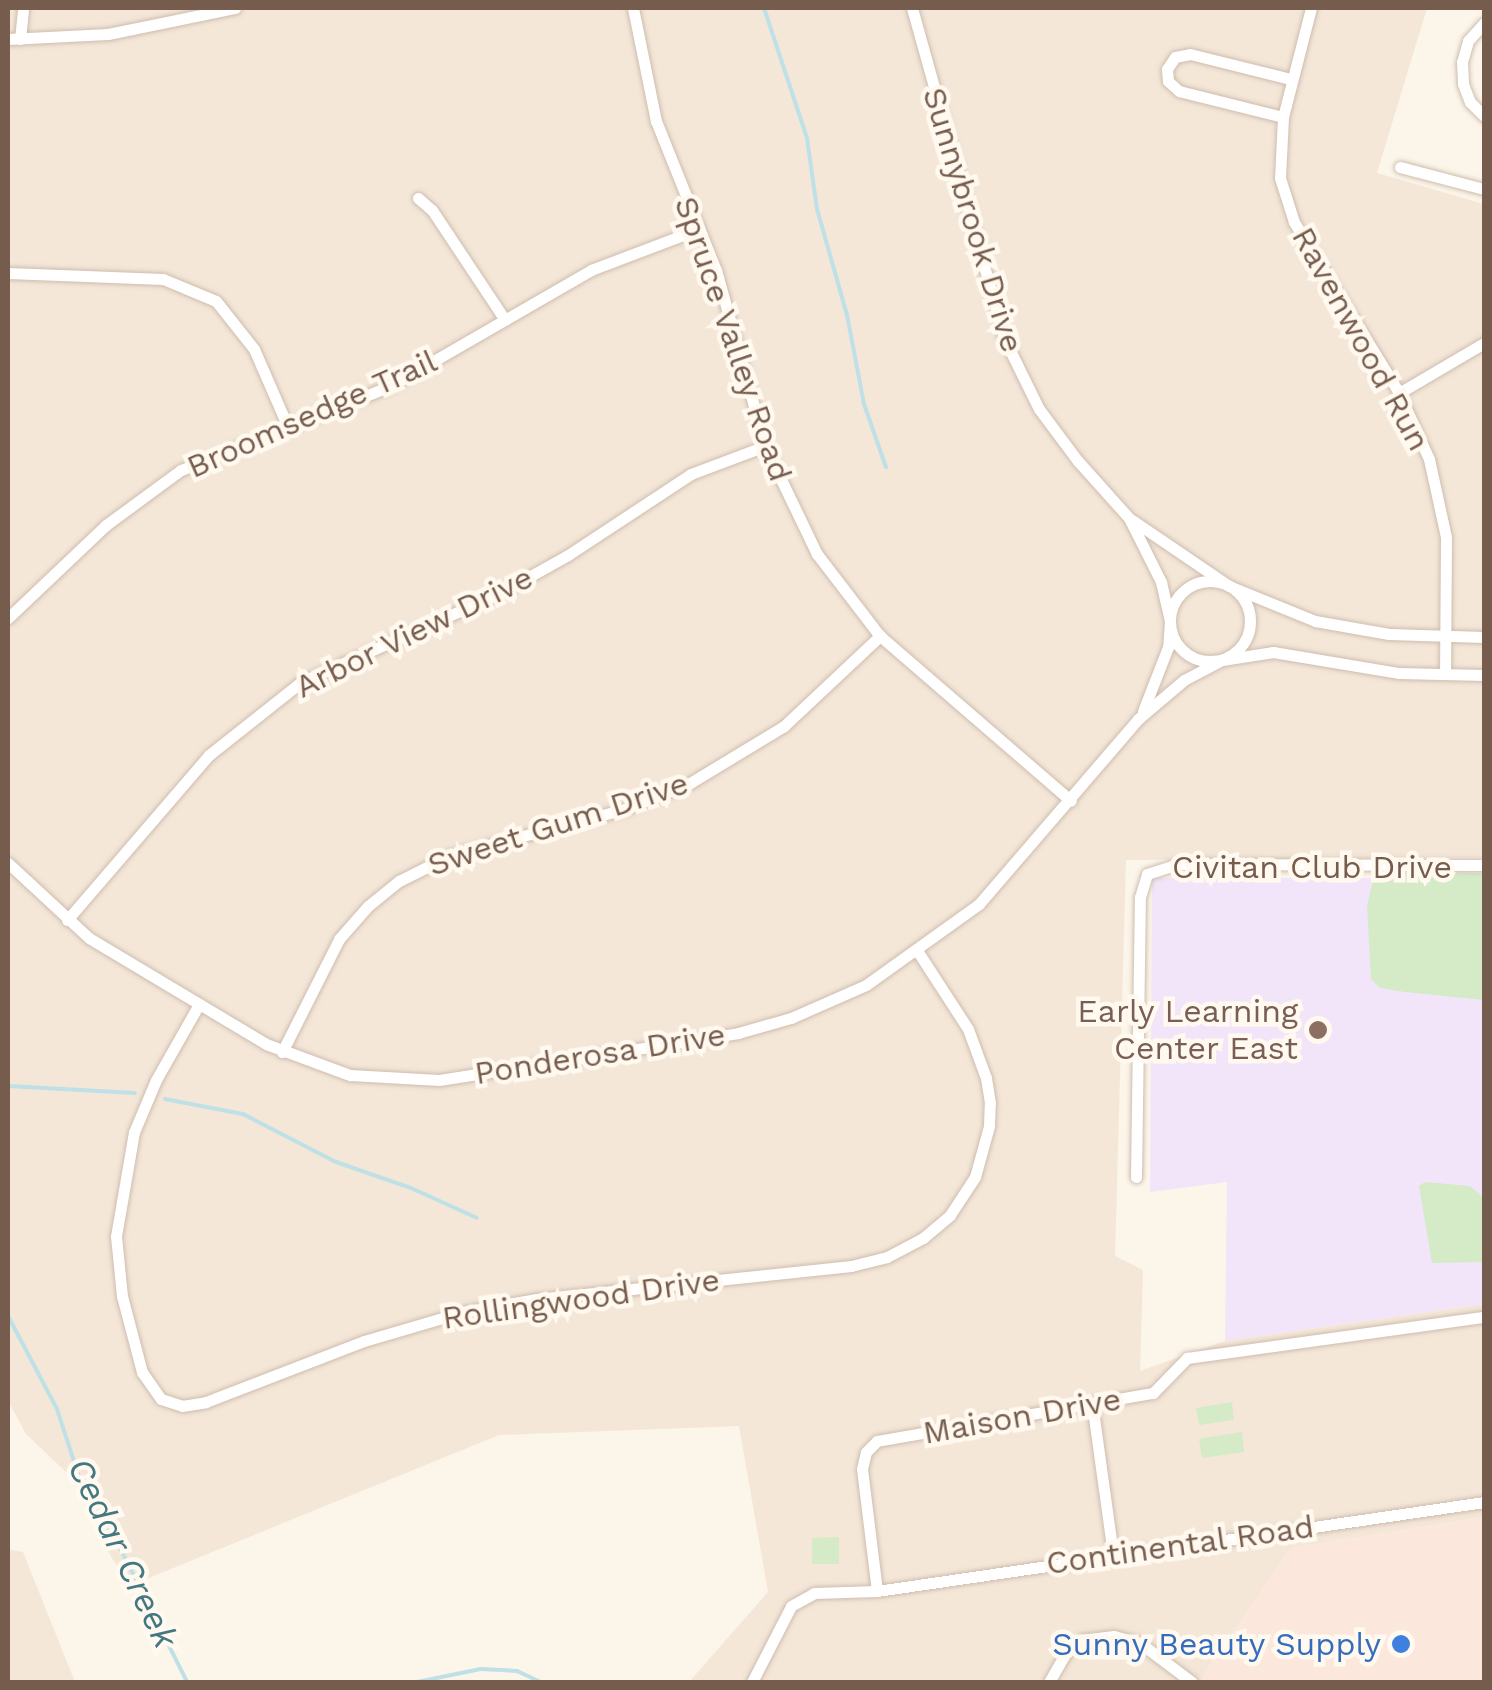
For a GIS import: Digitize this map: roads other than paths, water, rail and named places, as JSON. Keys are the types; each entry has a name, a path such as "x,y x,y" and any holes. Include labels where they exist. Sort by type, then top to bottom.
{"street":[{"path":"22,8 14,39 108,34 235,8"},
{"name":"Spruce Valley Road","path":"633,8 656,121 728,308 765,446 817,554 880,636 1071,801"},
{"name":"Sunnybrook Drive","path":"912,8 1004,338 1049,422 1129,518 1156,566 1170,621"},
{"name":"Ravenwood Run","path":"1311,8 1283,117 1280,178 1294,222 1399,393 1429,459 1443,510 1445,674"},
{"path":"1484,23 1468,41 1462,62 1463,84 1470,102 1484,116"},
{"path":"1283,117 1179,91 1168,81 1166,69 1176,57 1190,54 1290,79"},
{"path":"1400,167 1484,189"},
{"path":"418,198 432,210 504,320"},
{"name":"Broomsedge Trail","path":"8,618 106,525 168,478 209,456 392,385 608,262 699,229"},
{"path":"8,272 164,279 216,301 254,349 287,425"},
{"path":"1399,393 1484,343"},
{"name":"Arbor View Drive","path":"67,920 209,756 250,718 301,682 500,593 568,555 690,474 765,446"},
{"name":"Sunnybrook Drive","path":"1129,518 1229,586"},
{"path":"1229,586 1247,605 1249,632 1243,644 1222,660 1196,659 1184,653 1176,643 1170,621 1173,604 1191,586 1217,581 1315,621 1389,634 1484,637"},
{"name":"Ponderosa Drive","path":"1138,719 1164,665 1170,621"},
{"name":"Sweet Gum Drive","path":"282,1052 340,939 398,881 451,855 625,808 690,783 784,726 880,636"},
{"name":"Ponderosa Drive","path":"8,863 67,920 198,1006 282,1052 350,1075 408,1081 706,1039 765,1026 821,1006 918,952 980,904 1138,719 1184,680 1222,660 1273,652 1372,670 1484,675"},
{"name":"Civitan Club Drive","path":"1136,1177 1140,897 1146,874 1176,864 1484,865"},
{"name":"Rollingwood Drive","path":"198,1006 156,1080 134,1132 116,1236 122,1296 142,1372 161,1399 182,1406 206,1402 364,1341 463,1312 575,1295 851,1266 887,1257 923,1238 950,1215 975,1177 989,1126 990,1103 986,1078 968,1029 918,952"},
{"name":"Maison Drive","path":"876,1591 862,1469 866,1452 877,1442 1153,1393 1187,1358 1484,1317"},
{"path":"1092,1403 1113,1554"},
{"name":"Continental Road","path":"752,1682 792,1606 814,1593 876,1591 1484,1502"},
{"path":"1049,1682 1066,1653 1081,1640 1114,1636 1140,1643 1192,1682"}],"waterway":[{"path":"764,8 807,138 817,209 847,315 864,404 886,467"},
{"path":"8,1086 135,1093"},
{"path":"165,1099 243,1114 336,1162 411,1188 477,1218"},
{"name":"Cedar Creek","path":"8,1316 57,1409 85,1495 119,1546 187,1682"},
{"name":"Cedar Creek","path":"417,1682 481,1669 517,1671 541,1682"}],"place":[{"name":"Early Learning Center East","path":"1318,1030"},
{"name":"Sunny Beauty Supply","path":"1401,1644"}]}
